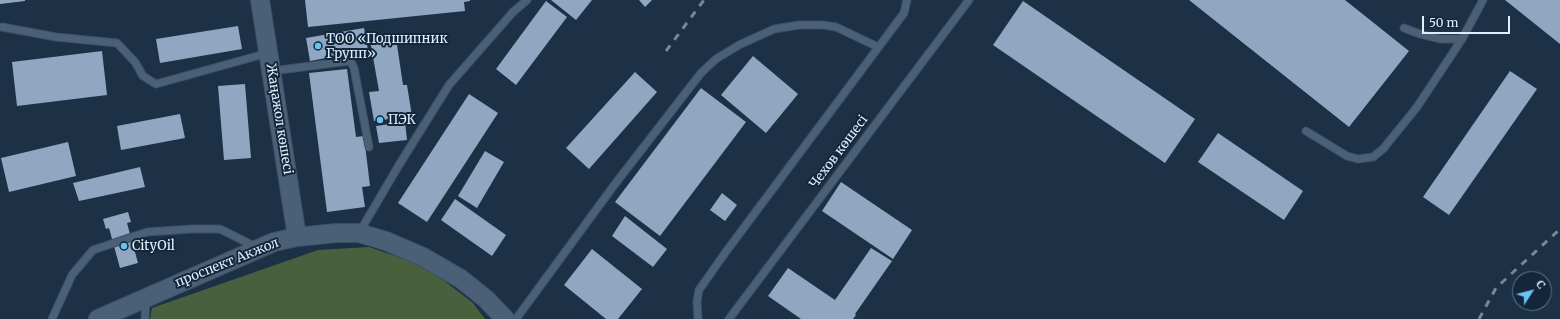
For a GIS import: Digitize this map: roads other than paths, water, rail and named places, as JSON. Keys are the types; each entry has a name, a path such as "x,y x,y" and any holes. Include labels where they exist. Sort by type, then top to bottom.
{"main road":[{"name":"Жаңажол көшесі","path":"260,0 297,237"},
{"name":"проспект Акжол","path":"98,319 274,242 297,237 336,233 359,233 386,241 424,257 461,279 486,299 505,319"}],"lane":[{"path":"359,233 449,85 513,12 527,0"},
{"path":"698,319 697,301 699,290 904,13 908,0"},
{"name":"Чехов көшесі","path":"729,319 969,0"},
{"path":"1306,131 1347,156 1358,159 1373,157 1382,149 1417,107 1462,39 1483,0"},
{"path":"516,319 615,184 702,73 716,59 739,45 774,29 799,25 823,25 836,27 878,47"},
{"path":"2,27 56,37 117,43 135,62 143,76 156,84 268,53"},
{"path":"1404,28 1440,39 1462,39"},
{"path":"272,71 349,61 351,62 354,68 369,147"},
{"path":"52,319 72,276 93,250 147,232 191,229 220,229 258,248"},
{"path":"145,319 146,297"}],"railway":[{"path":"666,51 704,0"},
{"path":"1479,319 1496,288 1560,229"}],"place":[{"name":"ТОО «Подшипник Групп»","path":"318,46"},
{"name":"ПЭК","path":"380,120"},
{"name":"CityOil","path":"124,246"}]}
